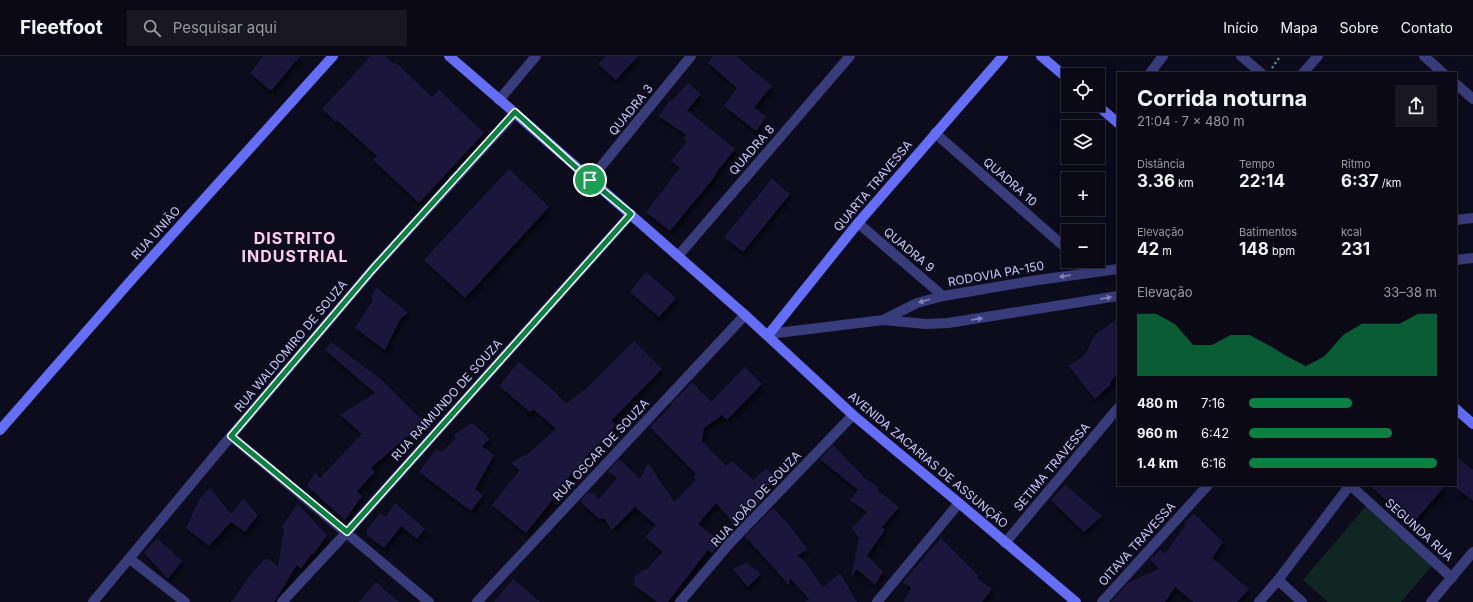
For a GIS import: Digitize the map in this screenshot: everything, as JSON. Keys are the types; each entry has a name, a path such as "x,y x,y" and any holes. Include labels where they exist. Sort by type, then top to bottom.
{"street":[{"name":"RUA UNIÃO","path":"0,430 139,271 333,56"},
{"name":"AVENIDA ZACARIAS DE ASSUNÇÃO","path":"449,56 499,100 515,112 590,180 631,214 767,334 853,415 960,503 1076,602"},
{"path":"499,100 536,56"},
{"name":"QUADRA 3","path":"590,180 692,56"},
{"name":"QUARTA TRAVESSA","path":"767,334 858,223 1003,56"},
{"path":"1041,56 1061,73"},
{"path":"1151,72 1163,56"},
{"path":"1240,56 1260,72"},
{"path":"1304,72 1318,56"},
{"path":"1424,56 1442,72"},
{"name":"QUADRA 8","path":"678,256 845,58"},
{"path":"1457,85 1473,99"},
{"path":"1105,110 1116,118"},
{"name":"RUA WALDOMIRO DE SOUZA","path":"94,602 231,436 372,270 515,112"},
{"name":"QUADRA 10","path":"935,133 1061,244"},
{"name":"RUA RAIMUNDO DE SOUZA","path":"282,602 347,532 631,214"},
{"path":"1457,220 1473,218"},
{"name":"QUADRA 9","path":"858,223 943,296"},
{"path":"1457,260 1473,258"},
{"path":"1088,268 1093,272"},
{"name":"RODOVIA PA-150","path":"883,320 917,303 943,296 1031,280 1117,269"},
{"name":"RODOVIA PA-150","path":"767,334 883,320 926,324 948,323 1117,296"},
{"name":"RUA OSCAR DE SOUZA","path":"477,602 745,315"},
{"name":"SETIMA TRAVESSA","path":"1005,542 1117,409"},
{"path":"1457,410 1473,424"},
{"name":"RUA JOÃO DE SOUZA","path":"680,602 729,544 853,415"},
{"path":"231,436 429,602"},
{"name":"OITAVA TRAVESSA","path":"1102,602 1207,486"},
{"path":"1259,602 1278,580 1349,486"},
{"name":"SEGUNDA RUA","path":"1351,486 1452,578"},
{"path":"877,602 960,503"},
{"path":"1431,602 1473,552"},
{"path":"130,559 185,602"},
{"path":"1278,580 1302,602"}],"path":[{"path":"1269,72 1280,58"}],"green space":[{"path":"1367,505 1435,562 1401,602 1328,602 1303,580"}],"building":[{"path":"264,56 300,56 271,91 250,73"},
{"path":"371,56 385,56 393,64 395,62 432,97 439,90 484,133 419,203 373,160 377,156 337,120 336,122 322,109"},
{"path":"606,56 638,56 616,80 598,64"},
{"path":"713,56 736,56 772,86 754,107 766,117 756,131 724,106 737,88 708,63"},
{"path":"688,83 701,94 687,110 735,149 715,174 716,175 670,231 646,212 680,168 671,161 687,142 683,139 686,135 659,116 670,100 672,101"},
{"path":"509,169 549,207 465,298 424,260"},
{"path":"772,179 790,194 743,252 724,237"},
{"path":"646,272 676,298 659,317 630,292"},
{"path":"376,287 408,313 400,319 385,350 355,328 373,300 371,298"},
{"path":"1117,319 1117,373 1110,383 1111,384 1095,399 1069,366 1085,355 1095,335"},
{"path":"634,341 662,369 611,421 616,425 585,457 587,459 573,472 526,533 492,505 520,470 511,463 529,453 556,429 533,409 530,412 499,386 519,362 553,390 566,404 586,389"},
{"path":"331,342 383,381 424,422 412,438 409,435 371,468 375,472 357,491 362,496 345,520 307,486 315,472 320,478 362,434 340,415 375,393 325,350"},
{"path":"745,367 762,384 727,420 722,415 704,428 702,441 726,466 732,461 753,480 766,469 776,477 765,491 766,492 762,497 764,498 737,527 716,503 698,524 720,541 712,554 708,550 668,602 657,602 634,585 635,576 645,569 646,570 663,552 645,537 656,525 635,507 612,530 604,518 599,519 583,504 581,500 587,493 593,493 599,499 617,478 608,471 619,459 640,479 648,463 674,502 696,480 693,477 696,474 650,427 692,382 711,402"},
{"path":"472,423 490,439 482,446 494,455 475,489 483,495 471,511 419,472 436,449 442,452 456,438 454,435"},
{"path":"833,445 865,478 879,488 877,490 899,507 882,527 885,530 867,555 883,572 875,585 857,569 851,577 859,538 852,528 867,512 850,500 858,490 820,459"},
{"path":"1457,457 1473,470 1473,501 1456,488"},
{"path":"1065,485 1102,516 1084,532 1051,500"},
{"path":"1370,486 1445,486 1411,525 1394,510 1395,508"},
{"path":"210,488 231,514 243,499 258,515 245,532 231,522 209,546 186,528 200,498"},
{"path":"395,503 425,529 417,539 401,526 384,548 367,535 367,530 380,513 386,517"},
{"path":"298,504 327,535 301,569 297,565 274,602 231,602 252,573 266,558 278,566 284,530 281,527"},
{"path":"773,508 789,525 808,550 797,555 806,563 823,588 840,573 857,602 805,602 809,599 790,578 789,585 745,536"},
{"path":"1194,514 1223,542 1212,558 1249,589 1237,602 1193,602 1175,587 1165,602 1111,602 1128,583 1159,569 1150,559 1160,550 1165,554 1186,525 1184,523"},
{"path":"157,538 182,561 168,579 144,553"},
{"path":"941,538 979,576 977,578 992,589 982,602 904,602 911,588 903,582"},
{"path":"747,563 761,574 748,587 733,569"},
{"path":"513,579 540,602 494,602"},
{"path":"376,582 399,602 359,602"}],"district":[{"name":"DISTRITO INDUSTRIAL","path":"295,247"}],"route":[{"path":"515,112 590,180 631,214 347,532 231,436 372,270 515,112"}]}
